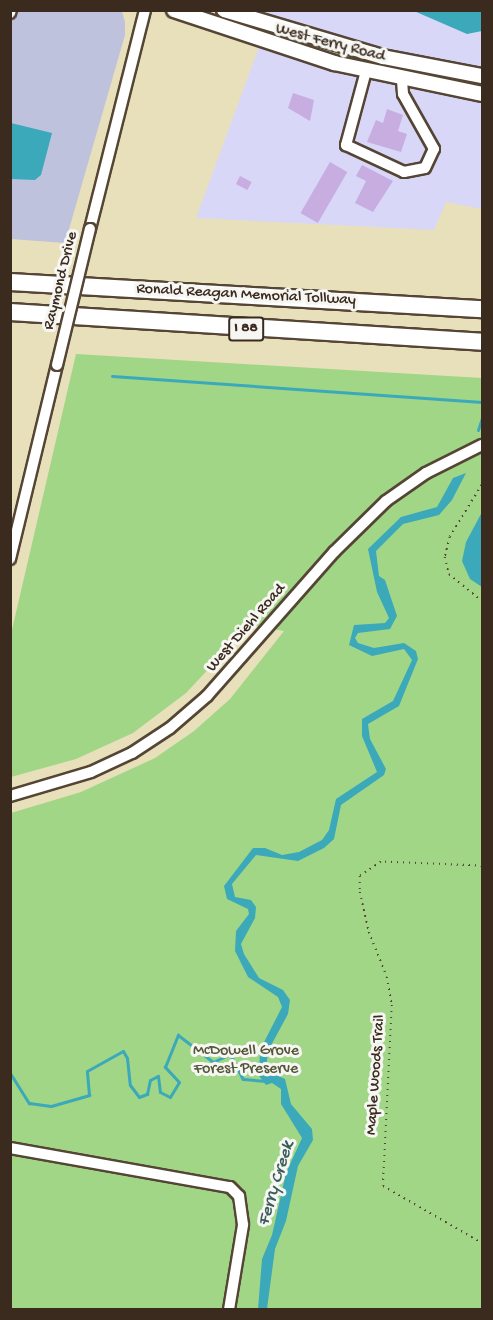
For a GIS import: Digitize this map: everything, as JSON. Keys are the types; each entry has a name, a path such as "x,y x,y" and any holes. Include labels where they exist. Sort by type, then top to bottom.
{"highway":[{"name":"Ronald Reagan Memorial Tollway","path":"10,282 483,309"},
{"name":"Ronald Reagan Memorial Tollway","path":"10,312 483,342"}],"main road":[{"name":"West Ferry Road","path":"174,10 253,39 366,71 402,80 483,94"},
{"name":"West Ferry Road","path":"224,10 383,57 483,76"}],"street":[{"name":"Raymond Drive","path":"11,555 145,10"},
{"path":"366,71 346,145 404,171 425,168 434,149 403,94 402,80"},
{"name":"West Diehl Road","path":"10,796 99,768 170,728 207,696 334,552 386,501 426,473 483,445"},
{"path":"10,1148 230,1187 239,1196 243,1225 229,1310"}],"path":[{"path":"482,600 449,574 445,557 450,537 483,485"},
{"name":"Maple Woods Trail","path":"483,866 381,862 360,876 360,892 369,932 387,977 392,1005 383,1186 483,1243"}],"shaded area":[{"path":"10,11 122,11 125,22 125,35 65,243 11,239"},
{"path":"245,11 482,11 482,69 364,46"},
{"path":"259,47 354,75 482,99 482,209 446,202 434,230 196,218"}],"green space":[{"name":"McDowell Grove Forest Preserve","path":"76,354 482,378 482,1309 11,1309 11,813 81,792 155,758 194,731 230,699 284,631 250,625 186,693 133,733 76,759 11,777 11,634"}],"water":[{"path":"414,11 482,11 482,31 467,34"},
{"path":"11,123 52,133 41,175 35,180 11,179"},
{"path":"466,473 452,500 439,515 403,524 376,551 379,576 385,580 397,616 390,629 358,633 355,638 358,643 374,648 404,643 416,651 418,659 399,706 368,724 370,739 386,769 384,775 341,805 334,839 324,848 298,861 256,855 232,884 235,897 251,900 256,907 255,918 241,944 244,954 259,978 283,990 290,1000 288,1014 268,1051 266,1070 285,1079 291,1104 312,1129 313,1140 298,1166 286,1221 275,1249 267,1309 258,1309 262,1259 272,1235 286,1173 302,1138 281,1104 281,1089 272,1083 266,1085 259,1076 260,1050 282,1007 278,997 248,977 235,951 236,931 249,914 248,909 227,899 224,886 253,848 265,848 282,855 299,852 322,840 329,830 336,799 377,772 362,736 362,719 393,701 412,660 404,649 372,656 349,645 354,625 385,623 389,618 377,592 368,549 401,517 437,507 453,478"},
{"path":"482,512 482,587 470,579 462,561 466,542"}],"building":[{"path":"293,93 314,100 310,121 288,108"},
{"path":"387,109 403,115 398,131 407,134 401,152 367,142 376,120 383,123"},
{"path":"330,162 347,172 318,223 300,213"},
{"path":"362,165 393,181 373,212 355,203 366,181 356,176"},
{"path":"240,176 252,182 247,190 236,184"}],"waterway":[{"path":"112,376 482,402"},
{"name":"Ferry Creek","path":"478,430 482,418"},
{"path":"10,1073 29,1103 51,1106 89,1095 87,1071 123,1051 127,1058 130,1085 139,1097 147,1094 150,1080 158,1076 160,1092 170,1097 179,1082 165,1067 178,1035 213,1062 230,1054 243,1079 266,1081"}]}
